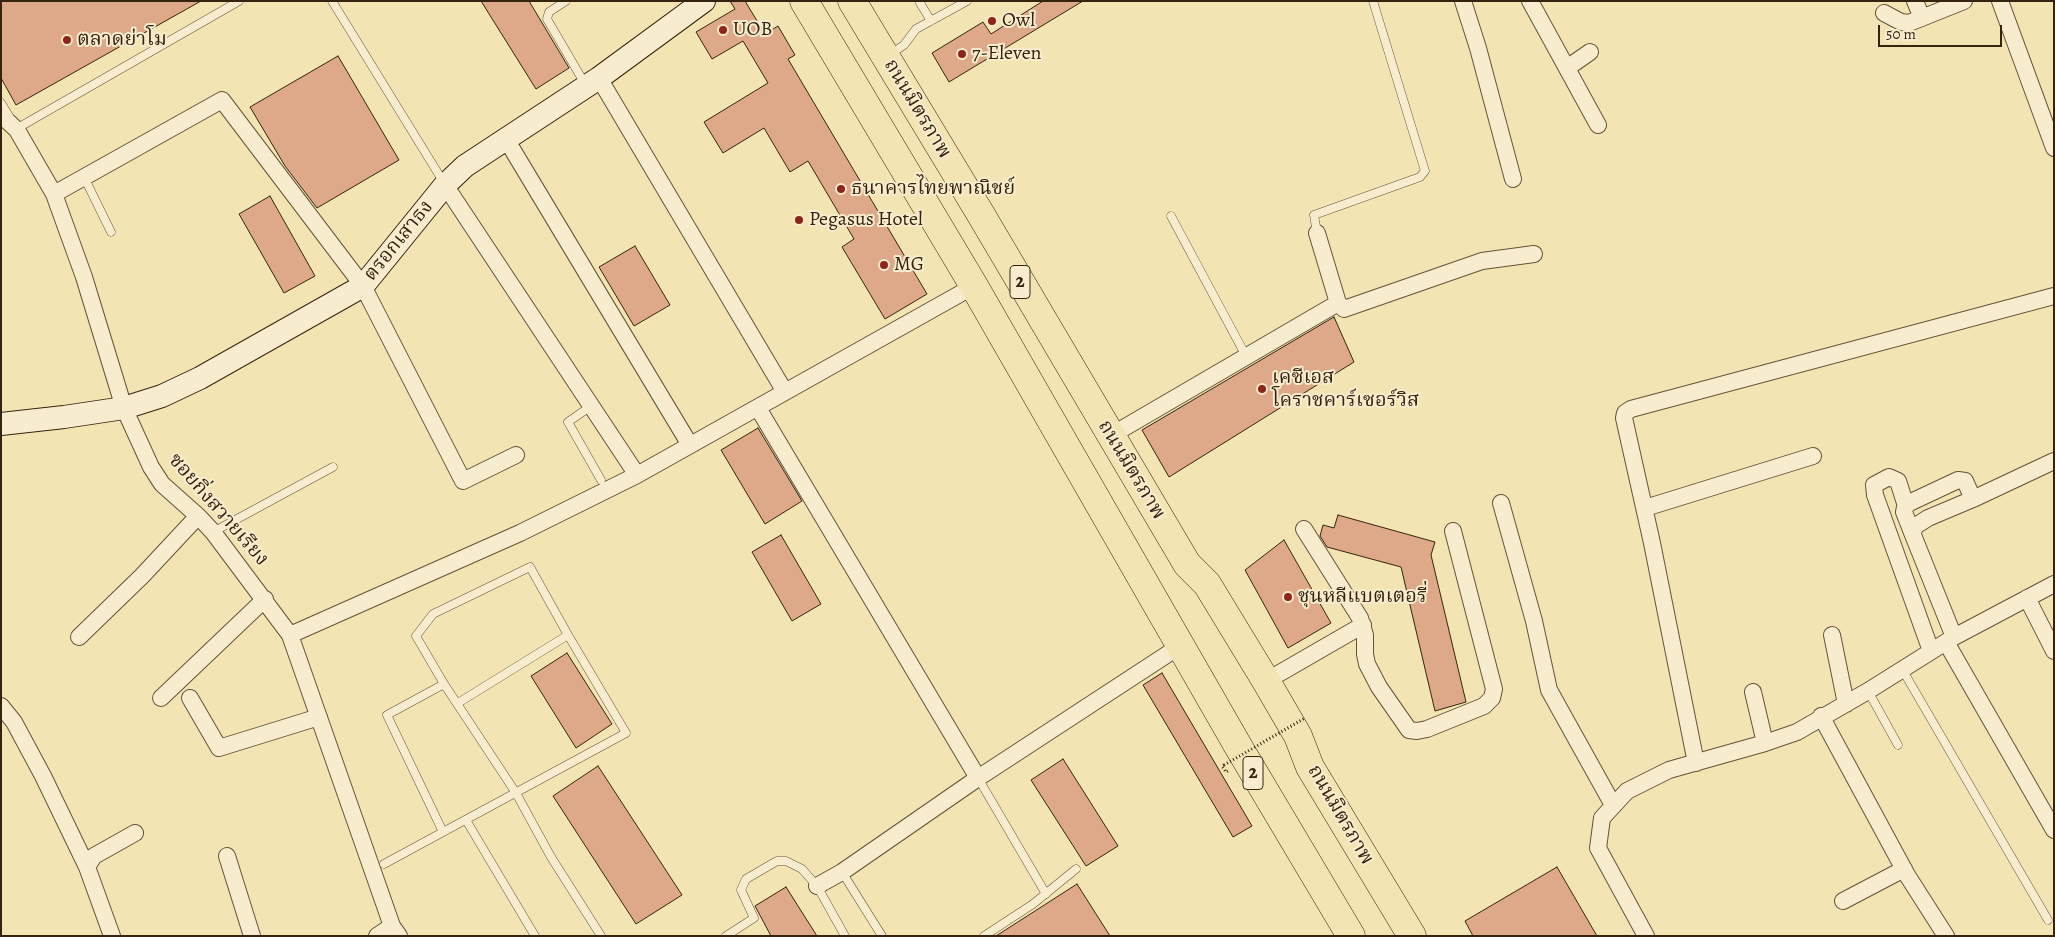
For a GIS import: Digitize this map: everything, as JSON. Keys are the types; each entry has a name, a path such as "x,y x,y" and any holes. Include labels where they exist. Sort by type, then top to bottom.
{"highway":[{"name":"ถนนมิตรภาพ","path":"804,1 974,286 1264,791 1351,936"},
{"name":"ถนนมิตรภาพ","path":"852,1 1187,564 1207,584 1266,681 1298,736 1310,767 1412,936"},
{"path":"1264,791 1372,936"}],"street":[{"name":"ตรอกเสาธง","path":"1,424 124,408 162,396 200,378 363,286 445,184 465,166 593,82 704,1"},
{"path":"1464,1 1513,179"},
{"path":"1530,1 1598,125"},
{"path":"1914,1 1922,18"},
{"path":"1884,13 1901,22 1909,23 1964,1"},
{"path":"2000,1 2054,148"},
{"path":"1566,68 1590,52"},
{"path":"593,82 785,392"},
{"path":"54,194 222,100 363,286 463,481 516,455"},
{"name":"ซอยกิ่งสวายเรียง","path":"1,115 17,130 54,194 84,277 124,408 151,467 162,484 213,532 265,599 290,635 396,931"},
{"path":"506,139 690,445"},
{"path":"445,184 637,475"},
{"path":"1317,232 1338,304 1344,309 1482,262 1534,254"},
{"path":"290,635 520,533 637,475 974,286"},
{"path":"1696,764 1645,508 1624,418 1628,410 2054,296"},
{"path":"1110,436 1338,304"},
{"path":"758,408 978,778"},
{"path":"1645,508 1812,456"},
{"path":"1913,535 1914,527 1928,518 2054,461"},
{"path":"1931,651 1875,495 1874,485 1889,476 1898,481 1906,506 1904,512 1936,594 1950,639 2054,830"},
{"path":"1906,506 1958,480 1965,481 1972,499"},
{"path":"1501,504 1534,621 1549,690 1613,804"},
{"path":"79,636 142,576 198,516"},
{"path":"1304,529 1363,626 1366,635 1365,654 1367,664 1379,687 1409,730 1417,731 1427,729 1490,703 1494,689 1453,531"},
{"path":"1646,936 1598,848 1602,818 1627,791 1669,770 1696,764 1797,732 1821,716 1868,691 1950,639 2054,584"},
{"path":"1914,604 1936,594"},
{"path":"2027,598 2054,651"},
{"path":"161,698 265,599"},
{"path":"1266,681 1363,626"},
{"path":"1832,635 1846,704"},
{"path":"818,886 842,872 978,778 1180,646"},
{"path":"1753,692 1765,743"},
{"path":"190,698 218,748 319,717"},
{"path":"1,706 14,722 87,868 112,936"},
{"path":"1821,716 1904,869 1946,936"},
{"path":"87,868 94,856 135,833"},
{"path":"227,856 252,936"},
{"path":"1843,901 1904,869"},
{"path":"377,936 396,931"}],"lane":[{"path":"1,103 17,130 239,1"},
{"path":"332,1 445,184"},
{"path":"566,1 549,12 547,19 593,82"},
{"path":"921,1 920,3 932,21"},
{"path":"886,57 904,46 916,30 967,1"},
{"path":"1317,232 1314,215 1420,177 1425,171 1373,1"},
{"path":"84,177 111,232"},
{"path":"1171,216 1246,356"},
{"path":"591,406 568,422 601,480"},
{"path":"213,532 333,467"},
{"path":"384,864 516,793 626,733 530,567 433,614 416,636 444,684 516,793 551,857 601,936"},
{"path":"458,703 568,635"},
{"path":"1902,669 2048,920"},
{"path":"443,832 387,716 444,684"},
{"path":"1868,691 1898,745"},
{"path":"978,778 1046,894"},
{"path":"466,820 535,936"},
{"path":"726,936 754,918 741,890 746,879 778,861 786,861 802,869 818,886 845,936"},
{"path":"984,936 1033,904 1076,869"},
{"path":"842,872 882,936"}],"path":[{"path":"1226,772 1223,765 1305,718"}],"building":[{"name":"ตลาดย่าโม","path":"1,1 201,1 16,105 1,78"},
{"path":"481,1 529,1 569,68 536,89"},
{"path":"730,1 745,1 765,34 778,26 795,55 788,59 927,294 885,319 842,247 854,239 808,161 790,172 764,128 723,153 704,122 768,83 743,41 712,59 696,32 735,9"},
{"path":"1043,1 1083,1 949,82 932,53 983,22 991,34"},
{"path":"338,56 399,160 317,208 285,166 250,107"},
{"path":"270,196 315,276 284,293 239,214"},
{"path":"635,246 670,305 634,326 599,267"},
{"name":"เคซีเอส โคราชคาร์เซอร์วิส","path":"1334,317 1354,362 1169,477 1142,430"},
{"path":"758,428 802,501 765,524 721,450"},
{"path":"1338,515 1435,542 1431,555 1466,702 1435,711 1401,567 1327,547 1320,536 1323,525 1334,528"},
{"path":"781,535 821,604 792,621 752,552"},
{"name":"ชุนหลีแบตเตอรี่","path":"1284,540 1331,623 1288,648 1245,570"},
{"path":"567,653 612,724 576,748 531,676"},
{"path":"1162,673 1252,826 1233,837 1143,685"},
{"path":"1063,759 1118,846 1086,866 1031,780"},
{"path":"598,766 682,895 636,924 553,796"},
{"path":"1557,867 1597,936 1473,936 1465,921"},
{"path":"1077,884 1110,936 996,936"},
{"path":"786,887 817,936 771,936 755,906"}],"place":[{"name":"Owl","path":"992,21"},
{"name":"UOB","path":"723,30"},
{"name":"ตลาดย่าโม","path":"67,40"},
{"name":"7-Eleven","path":"962,54"},
{"name":"ธนาคารไทยพาณิชย์","path":"841,189"},
{"name":"Pegasus Hotel","path":"799,220"},
{"name":"MG","path":"884,265"},
{"name":"เคซีเอส โคราชคาร์เซอร์วิส","path":"1262,389"},
{"name":"ชุนหลีแบตเตอรี่","path":"1288,597"}]}
